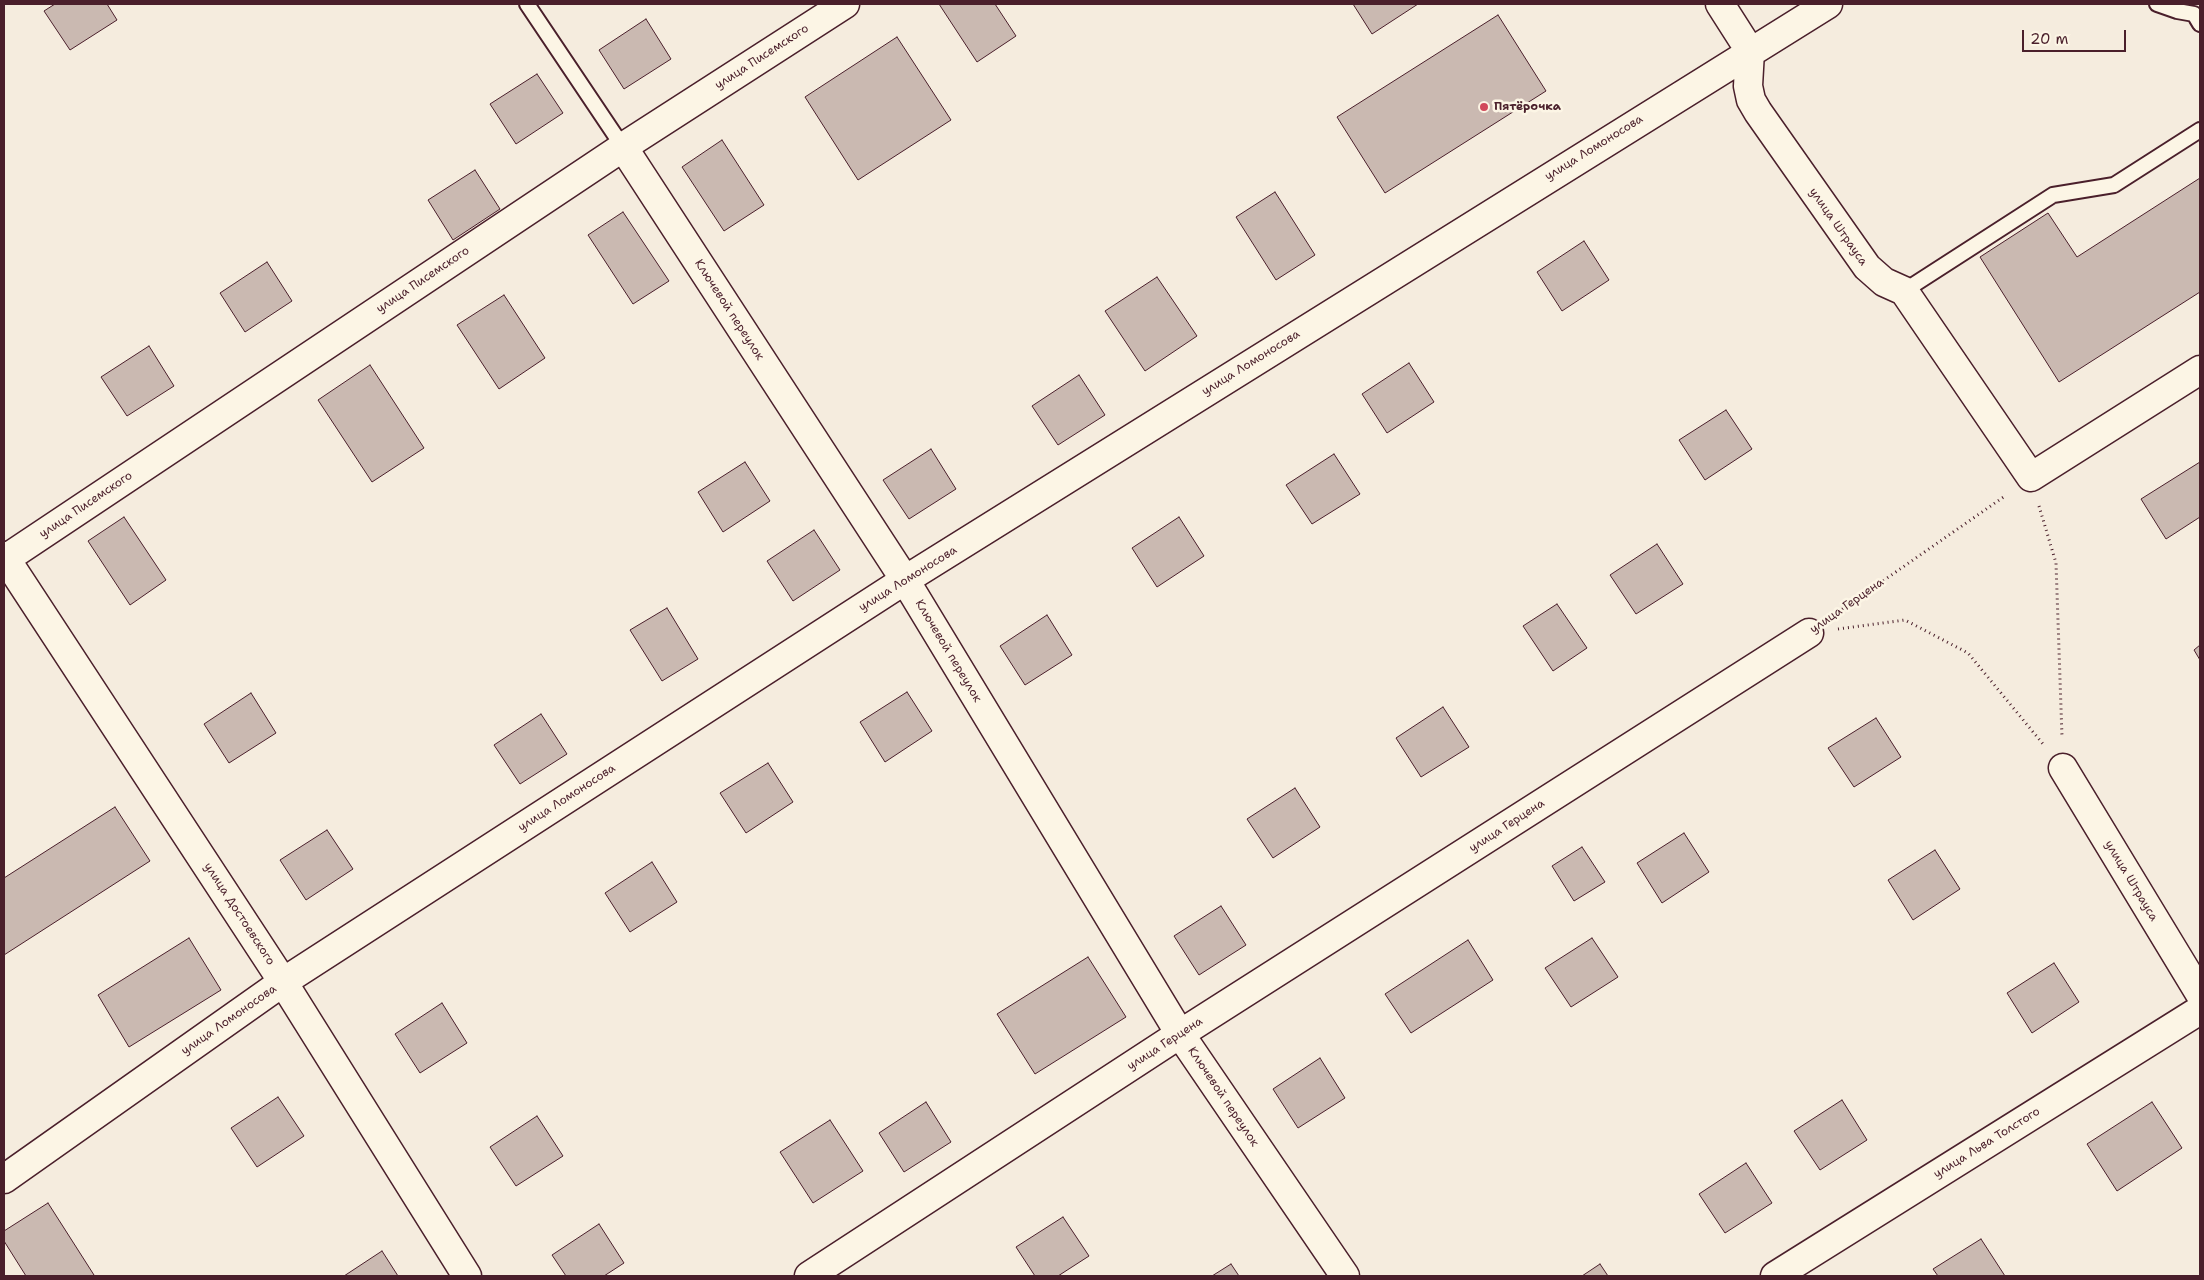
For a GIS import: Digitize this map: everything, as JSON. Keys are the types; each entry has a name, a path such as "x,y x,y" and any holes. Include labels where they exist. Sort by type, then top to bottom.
{"street":[{"name":"улица Писемского","path":"4,558 623,147 845,4"},
{"path":"1720,4 1750,51"},
{"name":"улица Ломоносова","path":"4,1179 283,982 905,580 1828,4"},
{"name":"улица Штрауса","path":"1750,51 1748,86 1751,100 1758,112 1866,267 1884,282 1904,291 2031,478"},
{"name":"Ключевой переулок","path":"623,147 905,580 1180,1034 1345,1276"},
{"path":"2031,478 2200,370"},
{"name":"улица Достоевского","path":"4,558 283,982 467,1276"},
{"name":"улица Герцена","path":"809,1276 1180,1034 1809,633"},
{"name":"улица Штрауса","path":"2062,768 2200,994"},
{"name":"улица Льва Толстого","path":"1775,1276 2200,1010"}],"lane":[{"name":"Ключевой переулок","path":"528,4 623,147"},
{"path":"2158,4 2177,12 2194,14 2200,24"},
{"path":"1904,291 2053,195 2114,185 2200,130"}],"path":[{"name":"улица Герцена","path":"1809,633 2031,478"},
{"path":"2031,478 2056,563 2062,768"},
{"path":"1809,633 1905,620 1968,653 2062,768"}],"building":[{"path":"55,4 107,4 117,20 70,50 44,11"},
{"path":"939,4 995,4 1016,36 977,62"},
{"path":"1353,4 1418,4 1372,34"},
{"path":"1498,15 1546,91 1385,193 1337,117"},
{"path":"646,19 671,59 624,89 599,50"},
{"path":"897,37 951,120 858,180 805,97"},
{"path":"537,74 563,113 516,144 490,104"},
{"path":"722,140 764,205 724,231 682,167"},
{"path":"475,170 500,209 453,240 428,200"},
{"path":"2200,178 2200,292 2059,382 1980,257 2048,213 2077,257"},
{"path":"1275,192 1315,255 1276,280 1236,217"},
{"path":"623,212 669,281 633,304 588,235"},
{"path":"1584,241 1609,280 1562,311 1537,272"},
{"path":"267,262 292,301 245,332 220,293"},
{"path":"1157,277 1197,336 1145,371 1105,311"},
{"path":"504,295 545,358 499,389 457,325"},
{"path":"149,346 174,386 127,416 101,377"},
{"path":"1409,363 1434,402 1387,433 1362,394"},
{"path":"370,365 424,448 372,482 318,400"},
{"path":"1079,375 1105,415 1058,445 1032,406"},
{"path":"1726,410 1752,449 1705,480 1679,440"},
{"path":"931,449 956,489 909,519 883,480"},
{"path":"1334,454 1360,494 1312,524 1286,485"},
{"path":"745,462 770,501 723,532 698,492"},
{"path":"2200,462 2200,517 2166,539 2141,499"},
{"path":"124,517 166,580 130,605 88,541"},
{"path":"1179,517 1204,556 1157,587 1132,548"},
{"path":"814,530 840,570 793,601 767,561"},
{"path":"1657,544 1683,584 1636,614 1610,575"},
{"path":"1557,604 1587,648 1553,671 1523,626"},
{"path":"667,608 698,659 662,681 630,630"},
{"path":"1047,615 1072,655 1025,685 1000,646"},
{"path":"2200,645 2200,660 2194,650"},
{"path":"907,692 932,731 885,762 860,722"},
{"path":"251,693 276,733 229,763 204,724"},
{"path":"1443,707 1469,747 1421,777 1396,738"},
{"path":"541,714 567,754 520,784 494,745"},
{"path":"1876,718 1901,757 1854,787 1828,748"},
{"path":"768,763 793,802 746,833 720,793"},
{"path":"1295,788 1320,827 1273,858 1247,819"},
{"path":"115,807 150,861 4,955 4,878"},
{"path":"327,830 353,869 306,900 280,860"},
{"path":"1684,833 1709,872 1662,903 1637,863"},
{"path":"1582,847 1605,882 1574,901 1552,866"},
{"path":"1935,850 1960,889 1913,920 1888,880"},
{"path":"652,862 677,902 630,932 605,893"},
{"path":"1221,906 1246,945 1199,975 1174,936"},
{"path":"189,938 221,990 129,1047 98,995"},
{"path":"1592,938 1618,977 1571,1007 1545,968"},
{"path":"1468,940 1493,980 1411,1033 1385,994"},
{"path":"1088,957 1126,1017 1035,1074 997,1014"},
{"path":"2054,963 2079,1002 2032,1033 2007,993"},
{"path":"442,1003 467,1043 420,1073 395,1034"},
{"path":"1320,1058 1345,1098 1298,1128 1273,1089"},
{"path":"278,1097 304,1136 257,1167 231,1128"},
{"path":"1842,1100 1867,1140 1820,1170 1794,1131"},
{"path":"926,1102 951,1142 904,1172 879,1133"},
{"path":"2152,1102 2182,1148 2117,1191 2087,1144"},
{"path":"537,1116 563,1156 516,1186 490,1147"},
{"path":"830,1120 863,1171 813,1203 780,1152"},
{"path":"1746,1163 1772,1203 1725,1233 1699,1194"},
{"path":"48,1203 94,1275 26,1276 4,1241 4,1231"},
{"path":"1063,1217 1089,1256 1058,1276 1035,1276 1016,1247"},
{"path":"599,1224 624,1263 604,1276 566,1276 552,1255"},
{"path":"1981,1239 2005,1276 1938,1276 1933,1269"},
{"path":"382,1251 398,1276 344,1276"},
{"path":"1231,1264 1239,1276 1212,1276"},
{"path":"1600,1264 1608,1276 1582,1276"}],"place":[{"name":"Пятёрочка","path":"1484,107"}]}
